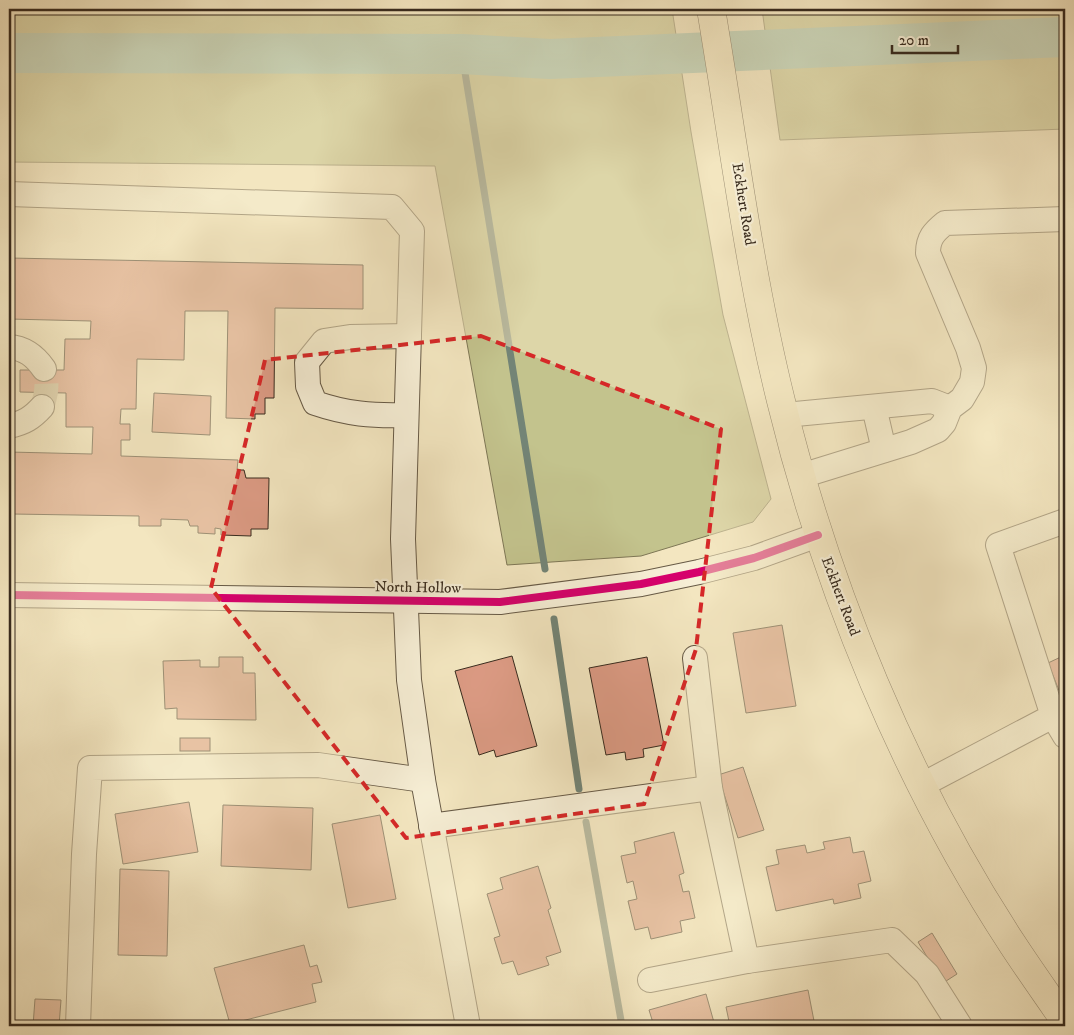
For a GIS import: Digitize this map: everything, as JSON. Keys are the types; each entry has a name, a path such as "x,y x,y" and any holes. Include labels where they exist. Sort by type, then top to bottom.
{"main road":[{"name":"Eckhert Road","path":"712,9 761,313 785,415 818,535 883,703 922,785 969,873 1012,944 1065,1021"}],"street":[{"path":"9,194 392,207 412,231 402,539 409,680 423,780 468,1026"},
{"path":"801,476 884,450 938,430 944,423 950,408 962,400 972,382 974,368 968,348 928,253 928,244 934,231 945,223 1065,220"},
{"path":"406,415 374,416 342,412 315,404 308,386 307,362 324,341 409,336"},
{"path":"9,347 27,351 44,369"},
{"path":"785,415 932,401 950,408"},
{"path":"9,426 33,417 42,407"},
{"path":"874,407 884,450"},
{"path":"1065,521 998,545 1053,716 1065,736"},
{"name":"North Hollow","path":"9,595 500,602 641,584 754,558 818,535"},
{"path":"695,658 710,788 747,961"},
{"path":"922,785 1053,716"},
{"path":"78,1026 84,854 90,768 318,765 423,780"},
{"path":"431,826 710,788"},
{"path":"650,980 747,961 892,940 927,974 960,1026"}],"highlighted area":[{"path":"481,336 721,429 696,649 644,804 406,838 211,588 265,360"}],"green space":[{"path":"9,9 672,9 723,315 771,499 753,522 641,556 507,565 435,166 9,162"},
{"path":"762,9 1065,9 1065,129 780,140"}],"building":[{"path":"9,258 363,265 363,309 275,308 274,398 265,398 265,414 255,414 255,419 226,418 228,311 185,311 184,360 137,359 136,409 121,409 120,424 130,424 130,440 121,440 121,456 238,460 237,470 244,470 246,478 269,478 268,529 251,529 251,536 221,535 221,529 215,528 215,534 198,533 198,526 190,526 188,520 161,519 161,526 139,526 139,516 12,514 9,521 9,452 92,454 93,427 66,427 66,393 20,392 20,370 64,370 65,339 90,339 91,321 9,319"},
{"path":"154,393 211,396 210,435 152,432"},
{"path":"782,625 796,706 746,713 733,633"},
{"path":"1065,655 1065,691 1060,693 1048,663"},
{"path":"512,656 537,746 496,757 494,750 479,755 455,671"},
{"path":"219,657 243,657 243,673 255,673 256,720 177,719 177,708 165,709 163,661 200,660 200,667 219,667"},
{"path":"647,657 664,745 643,749 644,757 626,760 625,752 606,755 589,668"},
{"path":"180,738 210,738 210,751 180,751"},
{"path":"743,767 764,830 738,838 718,775"},
{"path":"189,802 198,852 123,864 115,814"},
{"path":"223,805 313,808 311,870 221,866"},
{"path":"380,815 396,899 348,908 332,824"},
{"path":"674,832 684,873 679,875 683,892 689,891 695,918 680,921 682,932 651,939 648,927 635,930 628,901 637,899 633,881 627,883 621,856 636,853 634,842"},
{"path":"850,837 853,853 864,851 871,881 858,884 861,898 834,904 833,899 776,911 766,867 779,864 776,850 805,845 807,853 825,849 823,842"},
{"path":"538,866 551,908 548,910 561,952 546,957 549,965 518,975 513,961 502,964 494,938 500,936 487,894 503,889 500,878"},
{"path":"120,869 169,871 167,956 118,955"},
{"path":"932,933 957,974 943,983 918,942"},
{"path":"304,945 310,967 317,965 322,982 312,984 316,1002 230,1024 214,968"},
{"path":"808,990 815,1026 730,1026 726,1007"},
{"path":"706,994 715,1026 654,1026 649,1010"},
{"path":"35,999 61,1000 59,1026 33,1026"}],"waterway":[{"path":"9,53 462,54 550,59 1065,37"},
{"path":"462,54 545,569"},
{"path":"554,619 579,789"},
{"path":"586,822 622,1026"}],"tunnel":[{"path":"42,407 46,388 44,369"}],"cycle path":[{"path":"9,595 500,602 641,584 699,572 754,558 818,535"}]}
